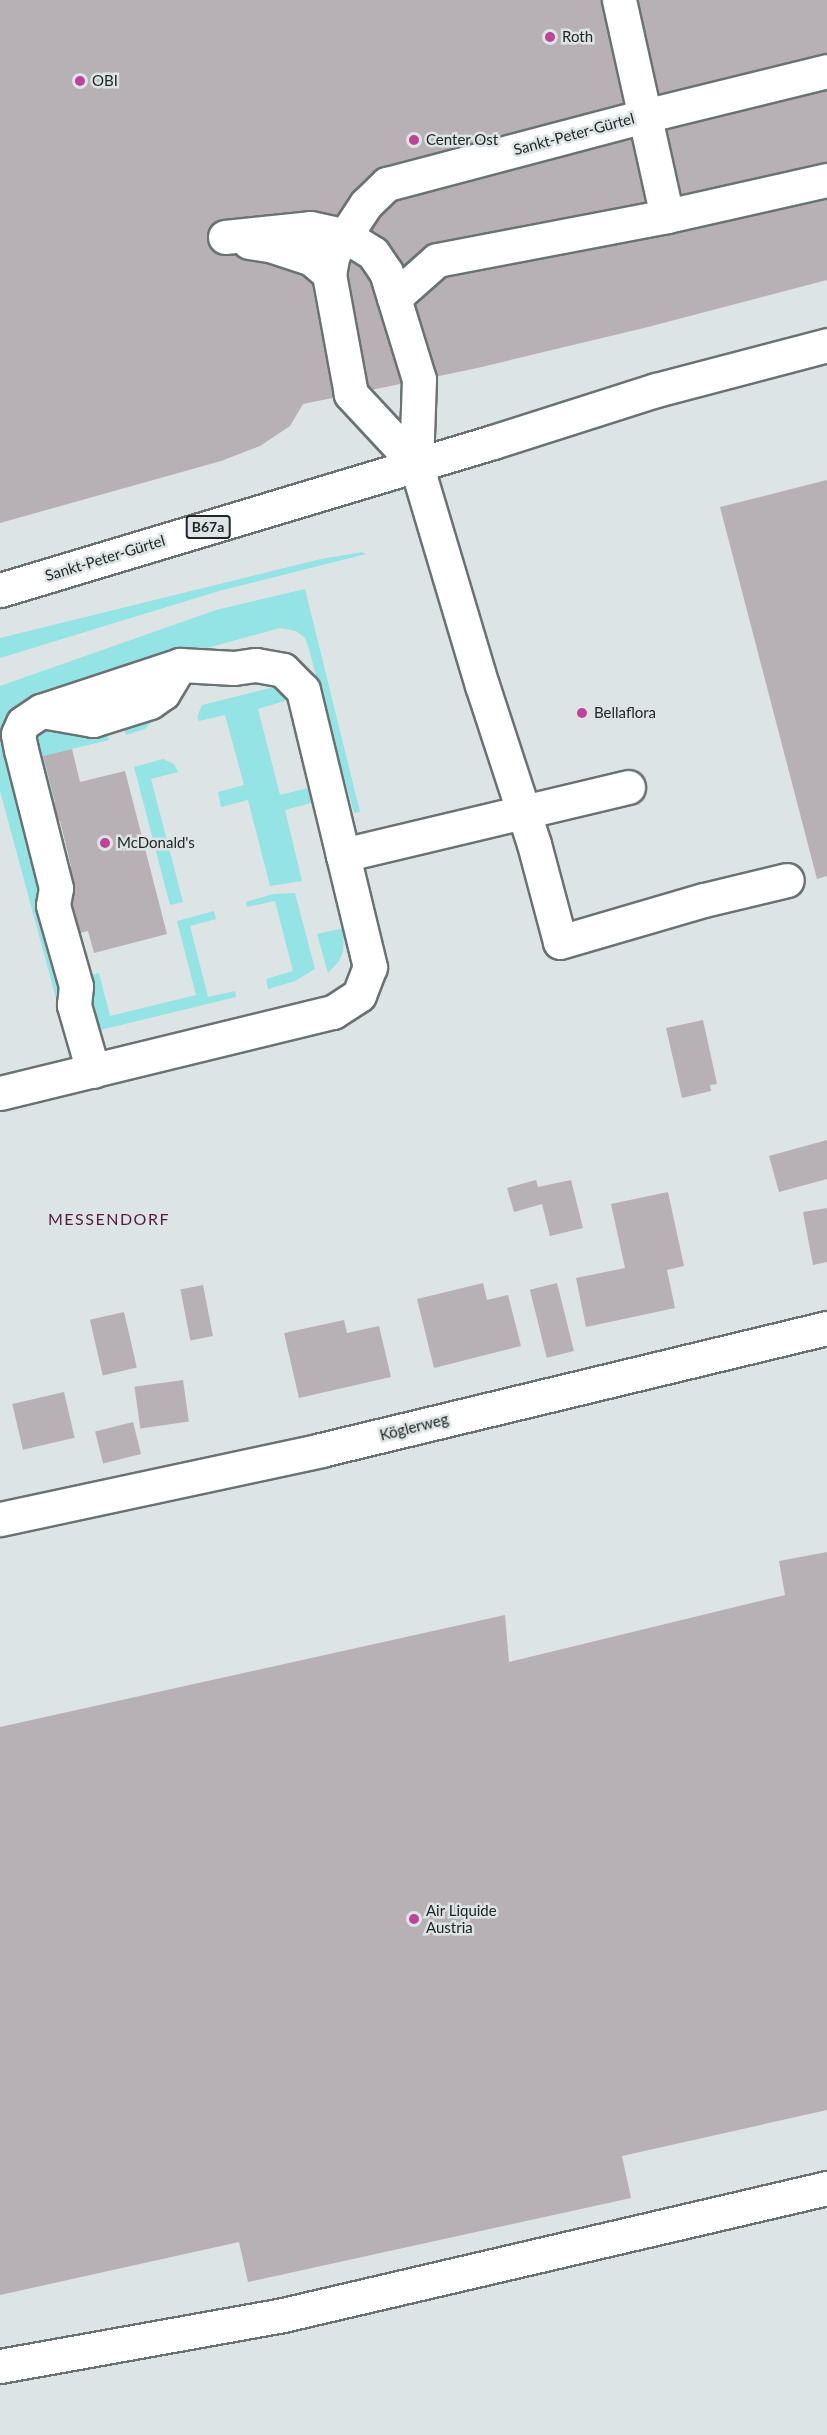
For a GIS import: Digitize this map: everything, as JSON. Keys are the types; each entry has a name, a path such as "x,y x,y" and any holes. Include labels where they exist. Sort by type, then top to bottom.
{"main road":[{"path":"619,0 667,216"},
{"name":"Sankt-Peter-Gürtel","path":"416,464 351,394 330,274 333,254 366,204 387,184 644,116 827,71"},
{"path":"394,298 437,260 667,216 827,180"},
{"path":"330,274 312,259 272,239 310,228 344,236 373,253 386,272 419,379 416,464 479,674 524,812 560,942 704,900 787,880"},
{"name":"Sankt-Peter-Gürtel","path":"0,590 656,390 827,345"},
{"path":"0,1093 93,1071 333,1012 359,996 370,968 303,690 283,670 256,665 234,668 180,665 162,693 150,702 93,720 41,711 23,723 18,734 56,888 53,905 76,986 74,1005 93,1071"},
{"path":"343,855 628,787"},
{"name":"Köglerweg","path":"0,1519 321,1450 827,1328"},
{"path":"0,2366 283,2315 827,2188"}],"shaded area":[{"path":"362,552 366,554 219,591 0,658 0,638 321,559"},
{"path":"305,589 360,812 354,813 308,646 305,638 296,631 280,628 160,661 23,707 46,890 37,906 73,1038 67,1039 0,791 0,686 216,610"},
{"path":"274,687 281,691 285,701 258,709 280,795 308,788 311,803 285,810 302,881 270,886 248,800 221,807 218,792 244,785 225,715 199,721 197,717 202,705"},
{"path":"173,698 145,729 126,735 122,722"},
{"path":"36,726 105,727 109,740 43,756 55,802 47,804 32,733"},
{"path":"163,759 174,764 178,772 151,779 183,902 170,905 134,767"},
{"path":"295,893 315,969 295,981 268,989 266,979 293,971 275,901 247,907 246,902 273,894"},
{"path":"214,911 216,919 190,926 208,997 235,991 236,997 92,1032 90,1004 94,990 91,975 99,973 110,1016 196,995 177,921"},
{"path":"344,928 343,952 339,961 328,973 317,934"}],"building":[{"name":"Center Ost","path":"0,0 827,0 827,280 644,328 473,369 303,404 290,426 260,446 221,461 0,523"},
{"path":"827,480 827,876 817,879 720,507"},
{"name":"McDonald's","path":"72,749 80,782 125,771 167,934 94,953 88,931 80,933 63,868 71,866 60,821 51,823 47,804 55,802 43,756"},
{"path":"703,1020 717,1084 710,1085 711,1091 682,1098 666,1028"},
{"path":"827,1140 827,1179 779,1192 769,1156"},
{"path":"536,1180 538,1187 571,1180 583,1228 550,1236 542,1204 514,1212 507,1188"},
{"path":"668,1192 684,1266 667,1270 675,1308 586,1327 576,1278 625,1268 611,1204"},
{"path":"827,1208 827,1262 813,1265 803,1212"},
{"path":"483,1283 487,1300 508,1295 521,1346 434,1368 417,1299"},
{"path":"557,1283 574,1351 547,1358 530,1290"},
{"path":"203,1285 213,1336 190,1340 180,1289"},
{"path":"124,1312 137,1368 103,1375 90,1320"},
{"path":"344,1320 347,1333 379,1326 391,1377 299,1398 284,1333"},
{"path":"183,1380 189,1422 140,1428 134,1387"},
{"path":"64,1392 75,1438 23,1450 12,1404"},
{"path":"133,1422 141,1454 103,1463 95,1431"},
{"name":"Air Liquide Austria","path":"827,1552 827,2110 622,2156 631,2198 248,2282 239,2242 0,2295 0,1727 505,1615 509,1662 785,1595 779,1561"}],"place":[{"name":"Roth","path":"550,37"},
{"name":"OBI","path":"80,81"},
{"name":"Center Ost","path":"414,140"},
{"name":"Bellaflora","path":"582,713"},
{"name":"McDonald's","path":"105,843"},
{"name":"Air Liquide Austria","path":"414,1919"}],"district":[{"name":"MESSENDORF","path":"109,1219"}]}
